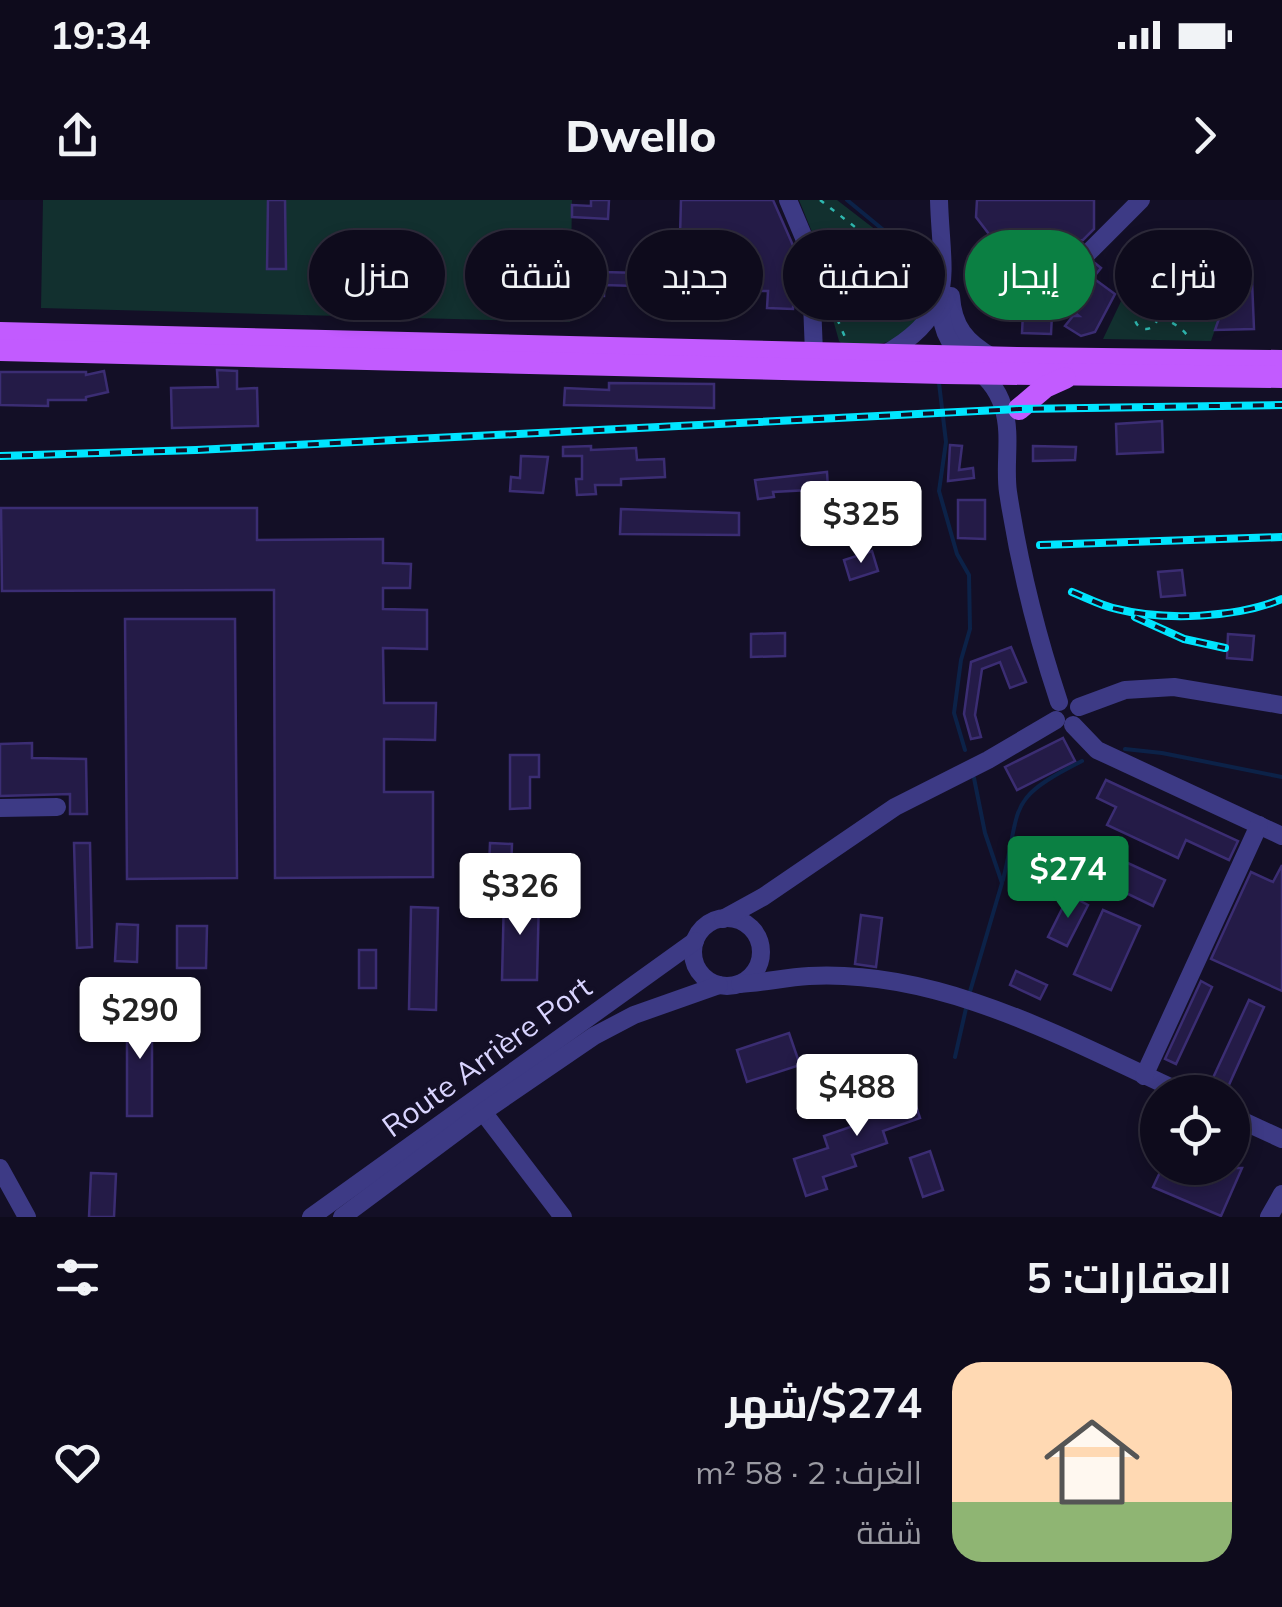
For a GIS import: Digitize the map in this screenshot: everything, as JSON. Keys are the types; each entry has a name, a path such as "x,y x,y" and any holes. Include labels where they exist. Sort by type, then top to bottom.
{"main road":[{"path":"0,333 814,353 892,363 922,354 959,355 1003,366"},
{"path":"0,350 892,363 1282,377"},
{"path":"1012,410 1068,370 1282,362"}],"street":[{"path":"788,200 810,252 814,353"},
{"path":"939,200 946,296 953,316 964,337 1003,366 1012,410 1013,517 1024,586 1063,716 1097,750 1282,836"},
{"path":"922,354 942,323 950,200"},
{"path":"1095,246 1141,200"},
{"path":"892,363 923,330 946,296"},
{"path":"942,323 959,355"},
{"path":"1003,366 1012,410"},
{"path":"808,976 719,986 700,974 693,952 695,941 706,926 762,897 895,808 1063,716 1080,715 1079,707 1124,690 1174,687 1282,705"},
{"path":"0,808 57,806"},
{"path":"1144,1075 1259,825"},
{"path":"753,932 762,897"},
{"path":"723,919 745,924 753,932 760,954 774,966 808,976 913,986 983,1005 1142,1075"},
{"name":"Route Arrière Port","path":"312,1217 695,941"},
{"path":"740,984 754,972 760,954"},
{"name":"Route Arrière Port","path":"342,1217 483,1112 594,1036 634,1014 719,986"},
{"path":"483,1112 563,1217"},
{"path":"1250,1124 1282,1139"},
{"path":"0,1168 27,1217"},
{"path":"1268,1217 1282,1194"}],"path":[{"path":"820,200 858,230"},
{"path":"837,320 844,337 851,341"},
{"path":"907,328 909,320"},
{"path":"1138,320 1140,327 1152,327 1155,320"},
{"path":"1164,320 1172,322 1190,340"}],"green space":[{"path":"43,200 572,200 572,230 465,230 465,319 445,319 445,230 309,230 309,315 41,308"},
{"path":"799,200 837,200 876,230 811,230"},
{"path":"1115,314 1115,320 1218,320 1211,341 1103,339"},
{"path":"494,320 570,320 570,322"},
{"path":"833,320 916,320 887,342 844,346"}],"building":[{"path":"268,200 285,200 286,269 267,269"},
{"path":"591,200 609,200 608,219 572,217 572,205 591,206"},
{"path":"681,200 773,200 786,230 783,230 783,309 767,308 768,291 763,291 763,230 680,230"},
{"path":"977,200 1094,200 1093,230 986,230 976,217"},
{"path":"607,272 627,273 627,286 607,285"},
{"path":"1095,279 1115,294 1095,332 1081,336 1065,326 1070,320 1095,320"},
{"path":"1252,280 1254,329 1215,330 1218,320 1252,320"},
{"path":"1023,320 1052,320 1051,334 1022,333"},
{"path":"217,370 237,371 237,389 257,388 258,426 172,428 171,388 218,387"},
{"path":"104,371 108,392 86,400 48,400 48,406 0,405 0,372 86,375"},
{"path":"609,383 714,384 714,408 564,405 565,388 609,390"},
{"path":"1162,421 1163,452 1117,454 1116,424"},
{"path":"950,445 962,446 959,470 973,468 974,478 948,481"},
{"path":"591,446 591,450 636,448 637,460 664,459 665,477 621,479 621,485 595,485 596,494 577,495 576,479 582,479 582,456 563,456 563,447"},
{"path":"1033,446 1076,447 1075,460 1033,461"},
{"path":"521,456 548,457 543,493 510,491 511,477 520,478"},
{"path":"827,472 828,489 773,492 774,497 758,499 755,480"},
{"path":"958,500 985,500 985,539 958,538"},
{"path":"1,508 257,508 257,540 383,539 383,563 411,564 410,588 383,588 383,609 427,610 427,649 383,648 384,703 436,703 435,740 384,739 384,792 433,792 433,877 275,878 274,590 2,591"},
{"path":"876,508 879,535 864,536 863,528 857,529 855,511"},
{"path":"621,509 739,513 739,535 620,534"},
{"path":"872,551 878,571 850,580 844,560"},
{"path":"1182,570 1185,595 1161,597 1158,572"},
{"path":"125,619 235,619 237,878 127,879"},
{"path":"785,633 785,656 751,657 751,634"},
{"path":"1228,634 1254,636 1252,660 1227,658"},
{"path":"1011,647 1026,682 1010,688 1000,662 982,669 975,715 981,737 971,739 964,714 971,662"},
{"path":"1063,738 1075,761 1017,790 1005,767"},
{"path":"32,743 32,758 86,759 87,814 70,814 70,794 0,796 0,744"},
{"path":"510,755 539,755 539,777 530,777 530,808 510,809"},
{"path":"1106,780 1238,841 1229,860 1186,840 1178,858 1107,825 1116,807 1097,798"},
{"path":"74,843 90,843 92,947 77,948"},
{"path":"490,843 512,844 510,895 488,894"},
{"path":"1119,859 1165,880 1153,906 1107,884"},
{"path":"1282,865 1282,991 1211,959 1251,872 1273,882"},
{"path":"1069,895 1088,905 1067,946 1048,937"},
{"path":"504,896 539,897 537,980 502,980"},
{"path":"411,907 438,908 436,1010 409,1009"},
{"path":"1103,910 1140,926 1111,990 1074,974"},
{"path":"861,915 882,918 876,967 855,964"},
{"path":"117,924 138,925 137,962 115,961"},
{"path":"177,926 207,926 206,968 177,968"},
{"path":"359,950 376,950 376,988 359,988"},
{"path":"1016,971 1047,985 1040,999 1010,985"},
{"path":"1201,981 1212,987 1176,1064 1165,1059"},
{"path":"1249,1000 1264,1007 1233,1075 1214,1075"},
{"path":"127,1008 152,1008 152,1116 127,1116"},
{"path":"789,1033 800,1065 747,1082 737,1050"},
{"path":"908,1082 920,1118 883,1131 887,1143 852,1155 856,1166 823,1177 827,1189 806,1196 794,1159 828,1148 824,1136 859,1124 855,1113 889,1102 885,1090"},
{"path":"930,1151 943,1190 923,1197 910,1158"},
{"path":"91,1173 116,1174 114,1217 89,1217"},
{"path":"1154,1185 1235,1185 1221,1216"}],"waterway":[{"path":"847,200 883,230"},
{"path":"939,383 946,442 939,491 957,554 969,575 970,629 961,660 954,713 965,750"},
{"path":"1125,749 1282,777"},
{"path":"1003,880 1016,819 1028,796 1082,761"},
{"path":"969,995 1002,883 985,833 974,778"},
{"path":"955,1057 967,1004"}],"railway":[{"path":"0,456 196,450 1019,409 1282,405"},
{"path":"1040,545 1282,537"},
{"path":"1072,592 1117,609 1178,616 1222,614 1282,599"},
{"path":"1135,617 1184,639 1225,648"}]}
